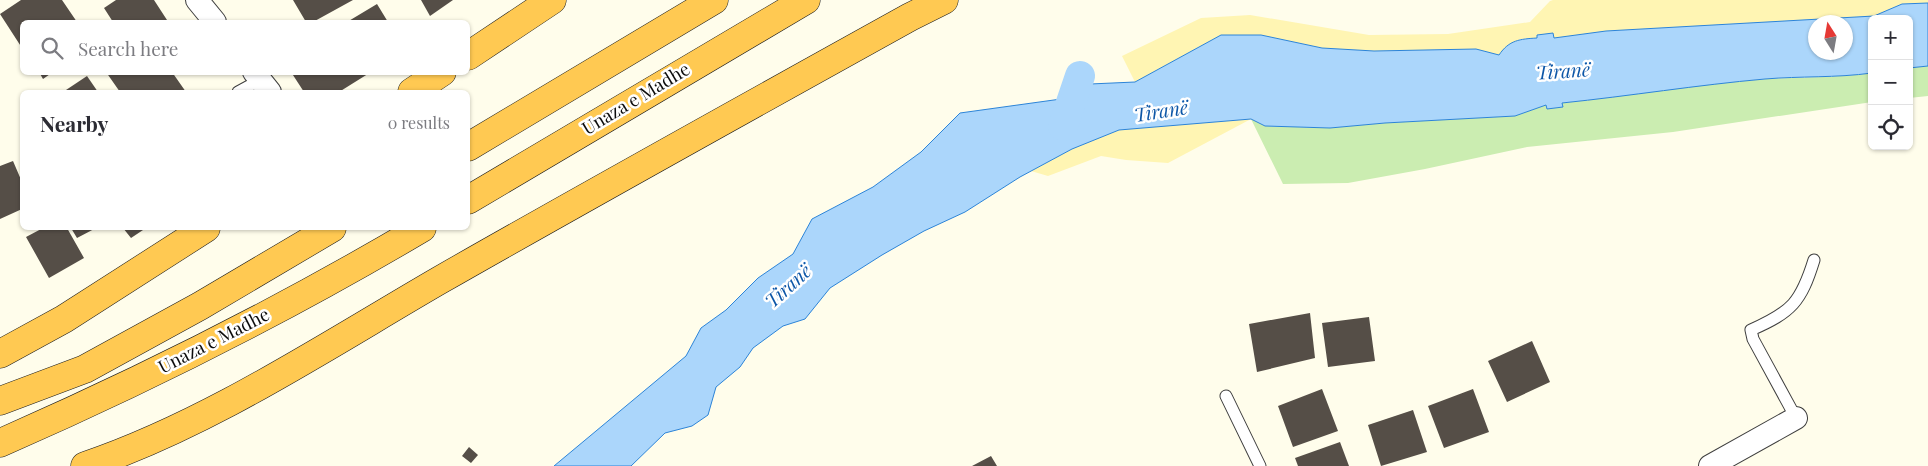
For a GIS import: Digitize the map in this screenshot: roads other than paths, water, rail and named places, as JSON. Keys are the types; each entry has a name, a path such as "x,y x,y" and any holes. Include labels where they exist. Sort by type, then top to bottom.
{"highway":[{"path":"470,55 552,0"},
{"path":"470,146 714,0"},
{"name":"Unaza e Madhe","path":"470,199 806,0"},
{"path":"85,466 144,443 253,388 496,248 910,17 944,0"},
{"path":"415,90 438,75"},
{"path":"0,354 64,319 203,230"},
{"name":"Unaza e Madhe","path":"0,401 85,368 200,306 329,230"},
{"name":"Unaza e Madhe","path":"0,443 189,354 298,298 418,230"}],"street":[{"path":"197,0 213,20"},
{"path":"1710,466 1796,418"}],"lane":[{"path":"243,90 261,82"},
{"path":"1796,418 1753,339 1751,330 1774,319 1795,303 1806,288 1814,260"},
{"path":"1226,396 1260,466"}],"water":[{"path":"1928,3 1928,66 1913,68 1913,15 1876,15 1902,4"},
{"name":"Tiranë","path":"1868,16 1868,73 1765,79 1714,84 1562,103 1563,107 1547,109 1546,105 1515,116 1330,128 1265,126 1251,119 1119,130 1072,149 1020,177 965,212 924,231 830,288 805,319 783,326 753,348 740,367 716,387 708,415 692,426 665,433 631,466 554,466 686,356 701,328 726,310 758,278 793,254 812,219 873,187 921,152 960,113 1061,99 1090,84 1135,82 1221,35 1261,35 1322,48 1374,51 1476,49 1499,55 1511,43 1537,38 1537,35 1553,33 1554,38 1606,31 1808,20 1808,60 1853,60 1853,17"}],"waterway":[{"path":"1063,126 1080,76"}]}
